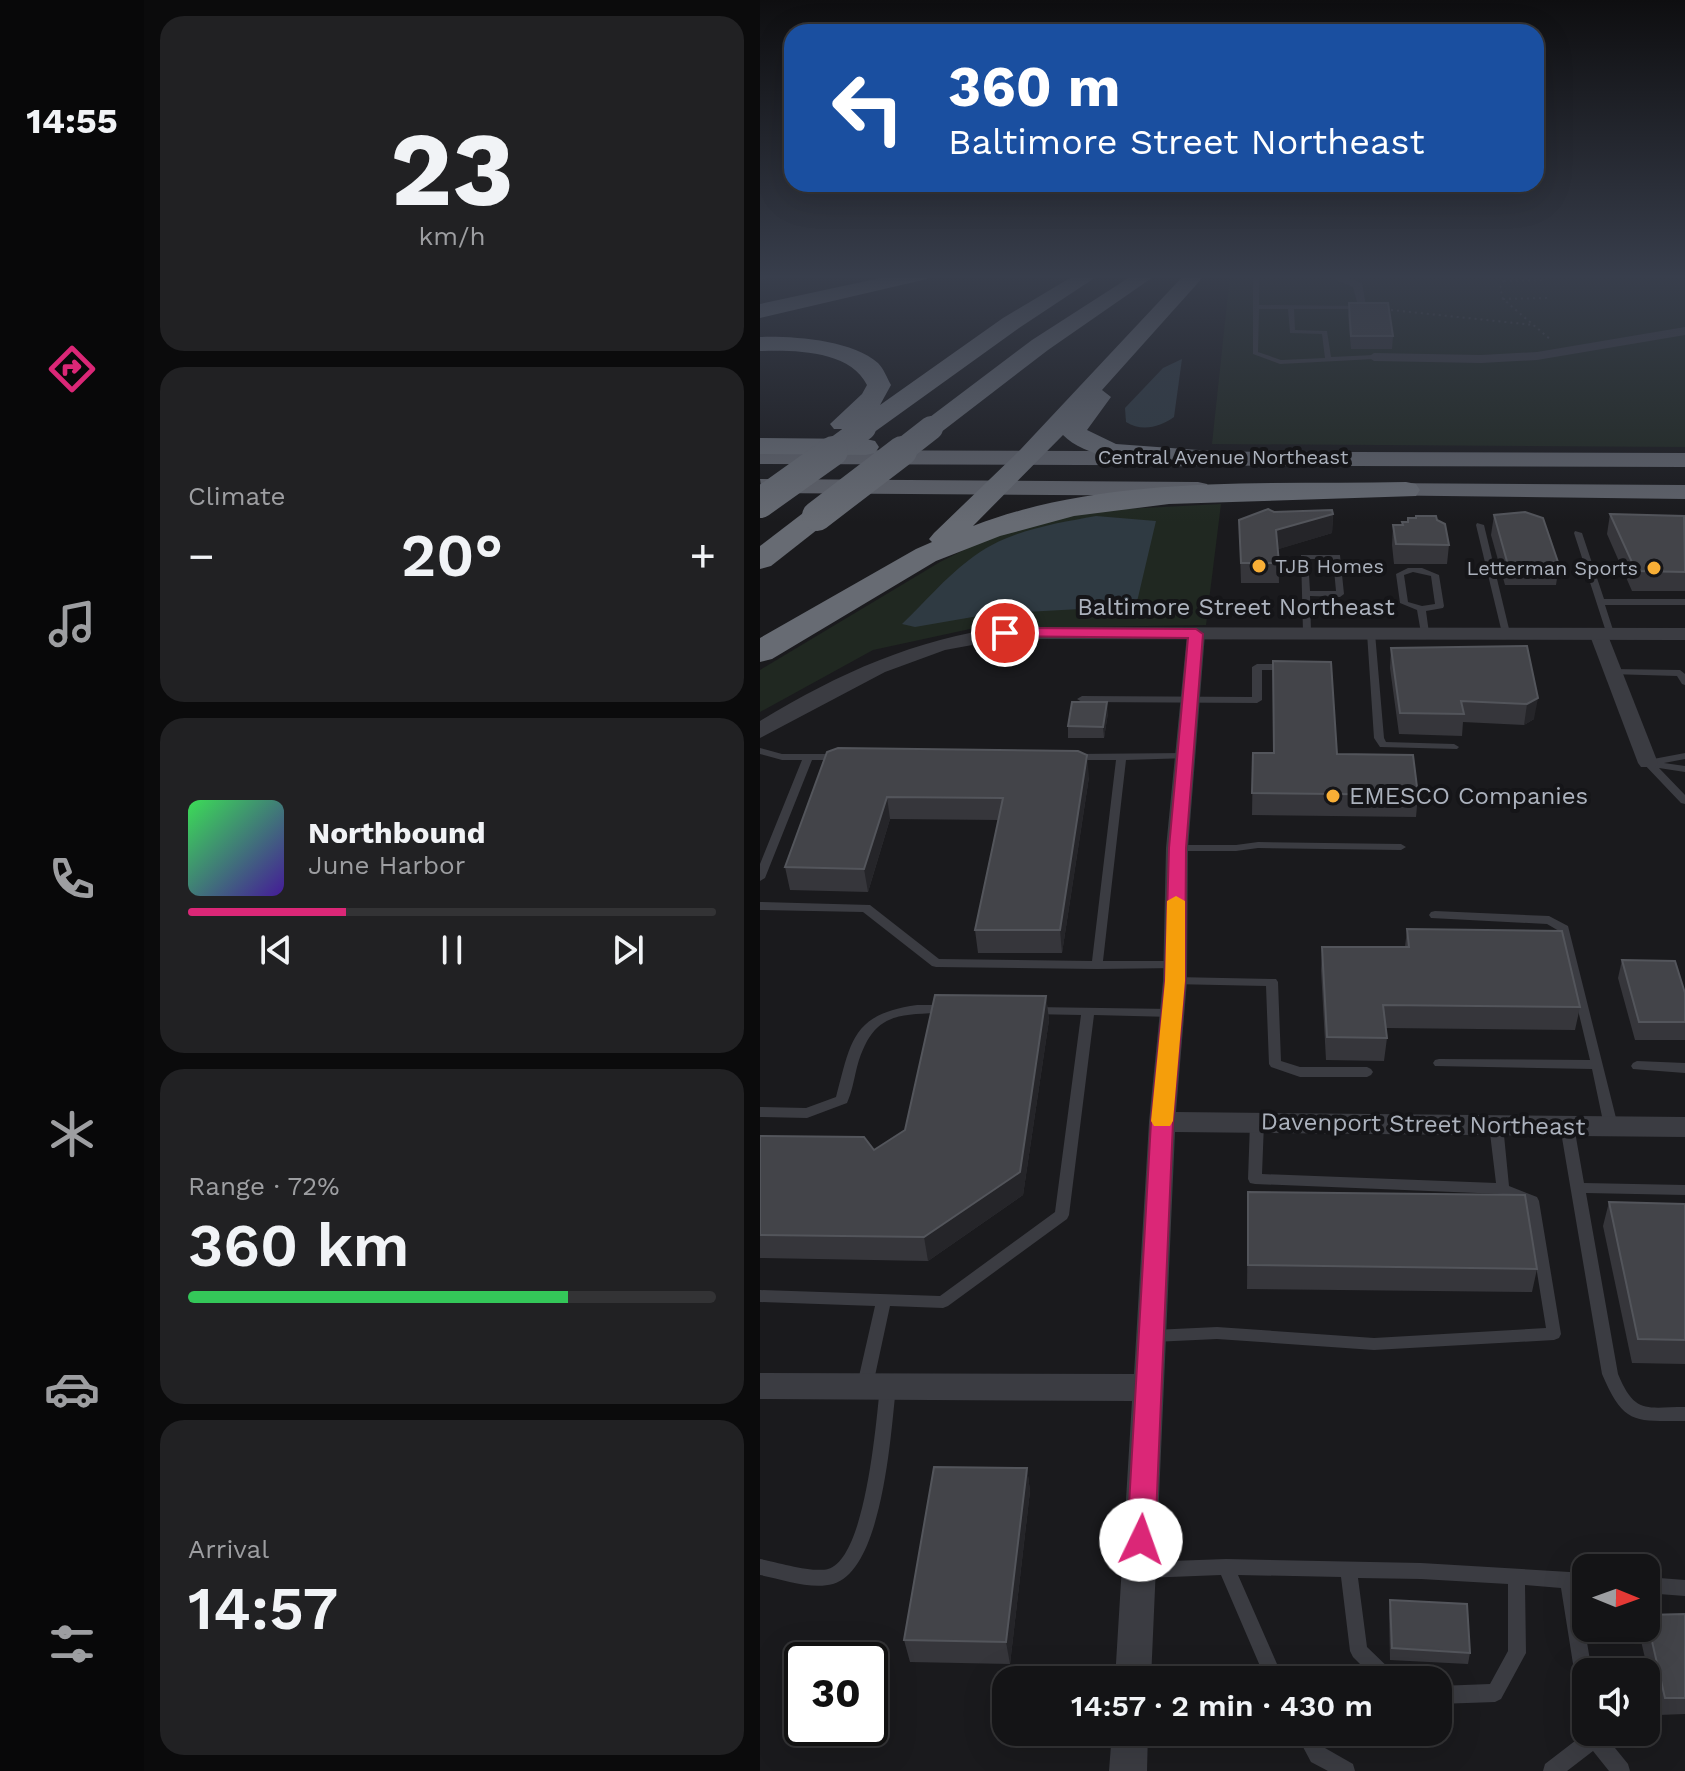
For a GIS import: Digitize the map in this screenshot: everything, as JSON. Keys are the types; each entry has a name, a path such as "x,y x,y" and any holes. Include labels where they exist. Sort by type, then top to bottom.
{"highway":[{"path":"760,503 852,428 873,398 879,385 872,371 848,358"},
{"path":"760,492 959,358"},
{"path":"760,560 1023,358"},
{"path":"926,555 998,488 1119,358"},
{"path":"1133,358 1073,431 1080,440 1094,448 1203,457"},
{"path":"766,454 872,447 913,456"},
{"name":"Central Avenue Northeast","path":"913,456 1685,460"},
{"name":"Central Avenue Northeast","path":"760,486 1685,492"},
{"path":"760,652 926,555 990,530 1073,508 1169,496 1406,490"}],"street":[{"path":"1420,358 1526,358"},
{"name":"Baltimore Street Northeast","path":"760,731 871,669 923,648 962,637 1005,633 1685,634"},
{"path":"1604,633 1613,672 1648,763"},
{"path":"1134,1666 1162,1122 1172,1013 1177,848 1196,634"},
{"name":"Davenport Street Northeast","path":"1162,1122 1685,1127"},
{"path":"760,1386 1150,1388"},
{"path":"1128,1771 1129,1746"}],"lane":[{"path":"1271,358 1286,362 1359,358"},
{"path":"1286,362 1286,371"},
{"path":"1480,525 1506,633"},
{"path":"1578,533 1602,602 1604,633"},
{"path":"1306,593 1340,594 1337,557 1304,557 1307,632"},
{"path":"1406,570 1435,575 1440,606 1421,609 1404,603 1400,574 1406,570"},
{"path":"1602,602 1685,602"},
{"path":"1421,609 1425,633"},
{"path":"1371,633 1379,738 1383,745 1454,747"},
{"path":"1082,699 1257,700 1257,667 1302,667"},
{"path":"1613,672 1680,673 1685,682"},
{"path":"760,751 782,757 855,757"},
{"path":"1058,757 1186,756"},
{"path":"1648,763 1685,756"},
{"path":"760,878 808,757"},
{"path":"1097,965 1121,757"},
{"path":"1648,763 1685,769"},
{"path":"1648,763 1685,801"},
{"path":"1177,848 1258,845 1401,847"},
{"path":"760,906 866,908 936,963 1097,965 1272,982 1275,1064 1300,1072 1367,1072"},
{"path":"1435,915 1549,920 1564,929 1611,1126"},
{"path":"760,1112 807,1113 842,1100 857,1042 871,1022 908,1009 953,1009"},
{"path":"1013,1010 1172,1013"},
{"path":"760,1296 943,1302 1062,1215 1088,1011"},
{"path":"1439,1063 1597,1065"},
{"path":"1637,1066 1685,1068"},
{"path":"1152,1336 1217,1333 1374,1344 1554,1334 1532,1201 1503,1189 1255,1179 1257,1123"},
{"path":"1496,1125 1503,1189"},
{"path":"1567,1126 1610,1374 1621,1403 1636,1413 1685,1414"},
{"path":"1578,1188 1685,1190"},
{"path":"760,1567 832,1577 848,1569 861,1548 873,1495 876,1387 884,1300"},
{"path":"1140,1571 1226,1567 1348,1569 1572,1581"},
{"path":"1226,1567 1269,1666"},
{"path":"1348,1569 1359,1651 1375,1666"},
{"path":"1452,1695 1495,1693 1517,1653 1516,1577"},
{"path":"1660,1586 1685,1588"},
{"path":"1313,1746 1318,1755 1346,1771"},
{"path":"1552,1771 1581,1746"},
{"path":"1602,1746 1621,1771"}],"shaded area":[{"path":"1221,358 1685,358 1685,447 1212,444"},
{"path":"1182,359 1174,417 1151,427 1138,427 1126,422 1125,408 1163,368"},
{"path":"1221,504 1206,625 970,629 873,650 760,712 760,670 940,562 992,536 1052,519 1104,510"},
{"path":"1096,516 1156,521 1136,606 990,614 915,627 902,624 952,575 983,550 1013,535"}],"building":[{"path":"1268,509 1274,512 1332,510 1333,514 1276,530 1279,563 1241,563 1239,520"},
{"path":"1525,512 1543,518 1559,565 1508,565 1494,515"},
{"path":"1610,514 1684,516 1685,572 1636,571"},
{"path":"1416,516 1436,516 1445,524 1449,545 1396,544 1393,525 1403,525 1402,522"},
{"path":"1527,646 1538,698 1527,704 1461,701 1464,714 1400,713 1391,648"},
{"path":"1273,661 1331,662 1337,754 1413,755 1418,795 1252,793 1253,753 1274,753"},
{"path":"1072,702 1107,702 1103,727 1068,726"},
{"path":"838,748 1078,751 1087,755 1060,930 975,930 1003,798 887,797 864,869 785,867 827,752"},
{"path":"1407,929 1562,931 1580,1007 1383,1005 1387,1038 1327,1037 1322,947 1409,947"},
{"path":"1622,960 1675,961 1685,993 1685,1022 1639,1022"},
{"path":"935,995 1046,996 1020,1172 924,1237 760,1235 760,1136 864,1137 874,1150 905,1130"},
{"path":"1248,1192 1525,1195 1537,1269 1248,1265"},
{"path":"1609,1202 1685,1204 1685,1340 1638,1339"},
{"path":"934,1467 1027,1468 1006,1642 904,1640"},
{"path":"1390,1600 1467,1604 1470,1653 1392,1648"},
{"path":"1685,1614 1685,1698 1665,1698 1660,1658 1656,1658 1652,1642 1660,1642 1660,1615"}],"slow traffic":[{"path":"1162,1121 1175,981 1176,901"}],"place":[{"name":"TJB Homes","path":"1259,566"},
{"name":"Letterman Sports","path":"1654,568"},
{"name":"EMESCO Companies","path":"1333,796"}],"route":[{"path":"1005,633 1196,634 1177,848 1175,981 1162,1122 1141,1540"}]}
